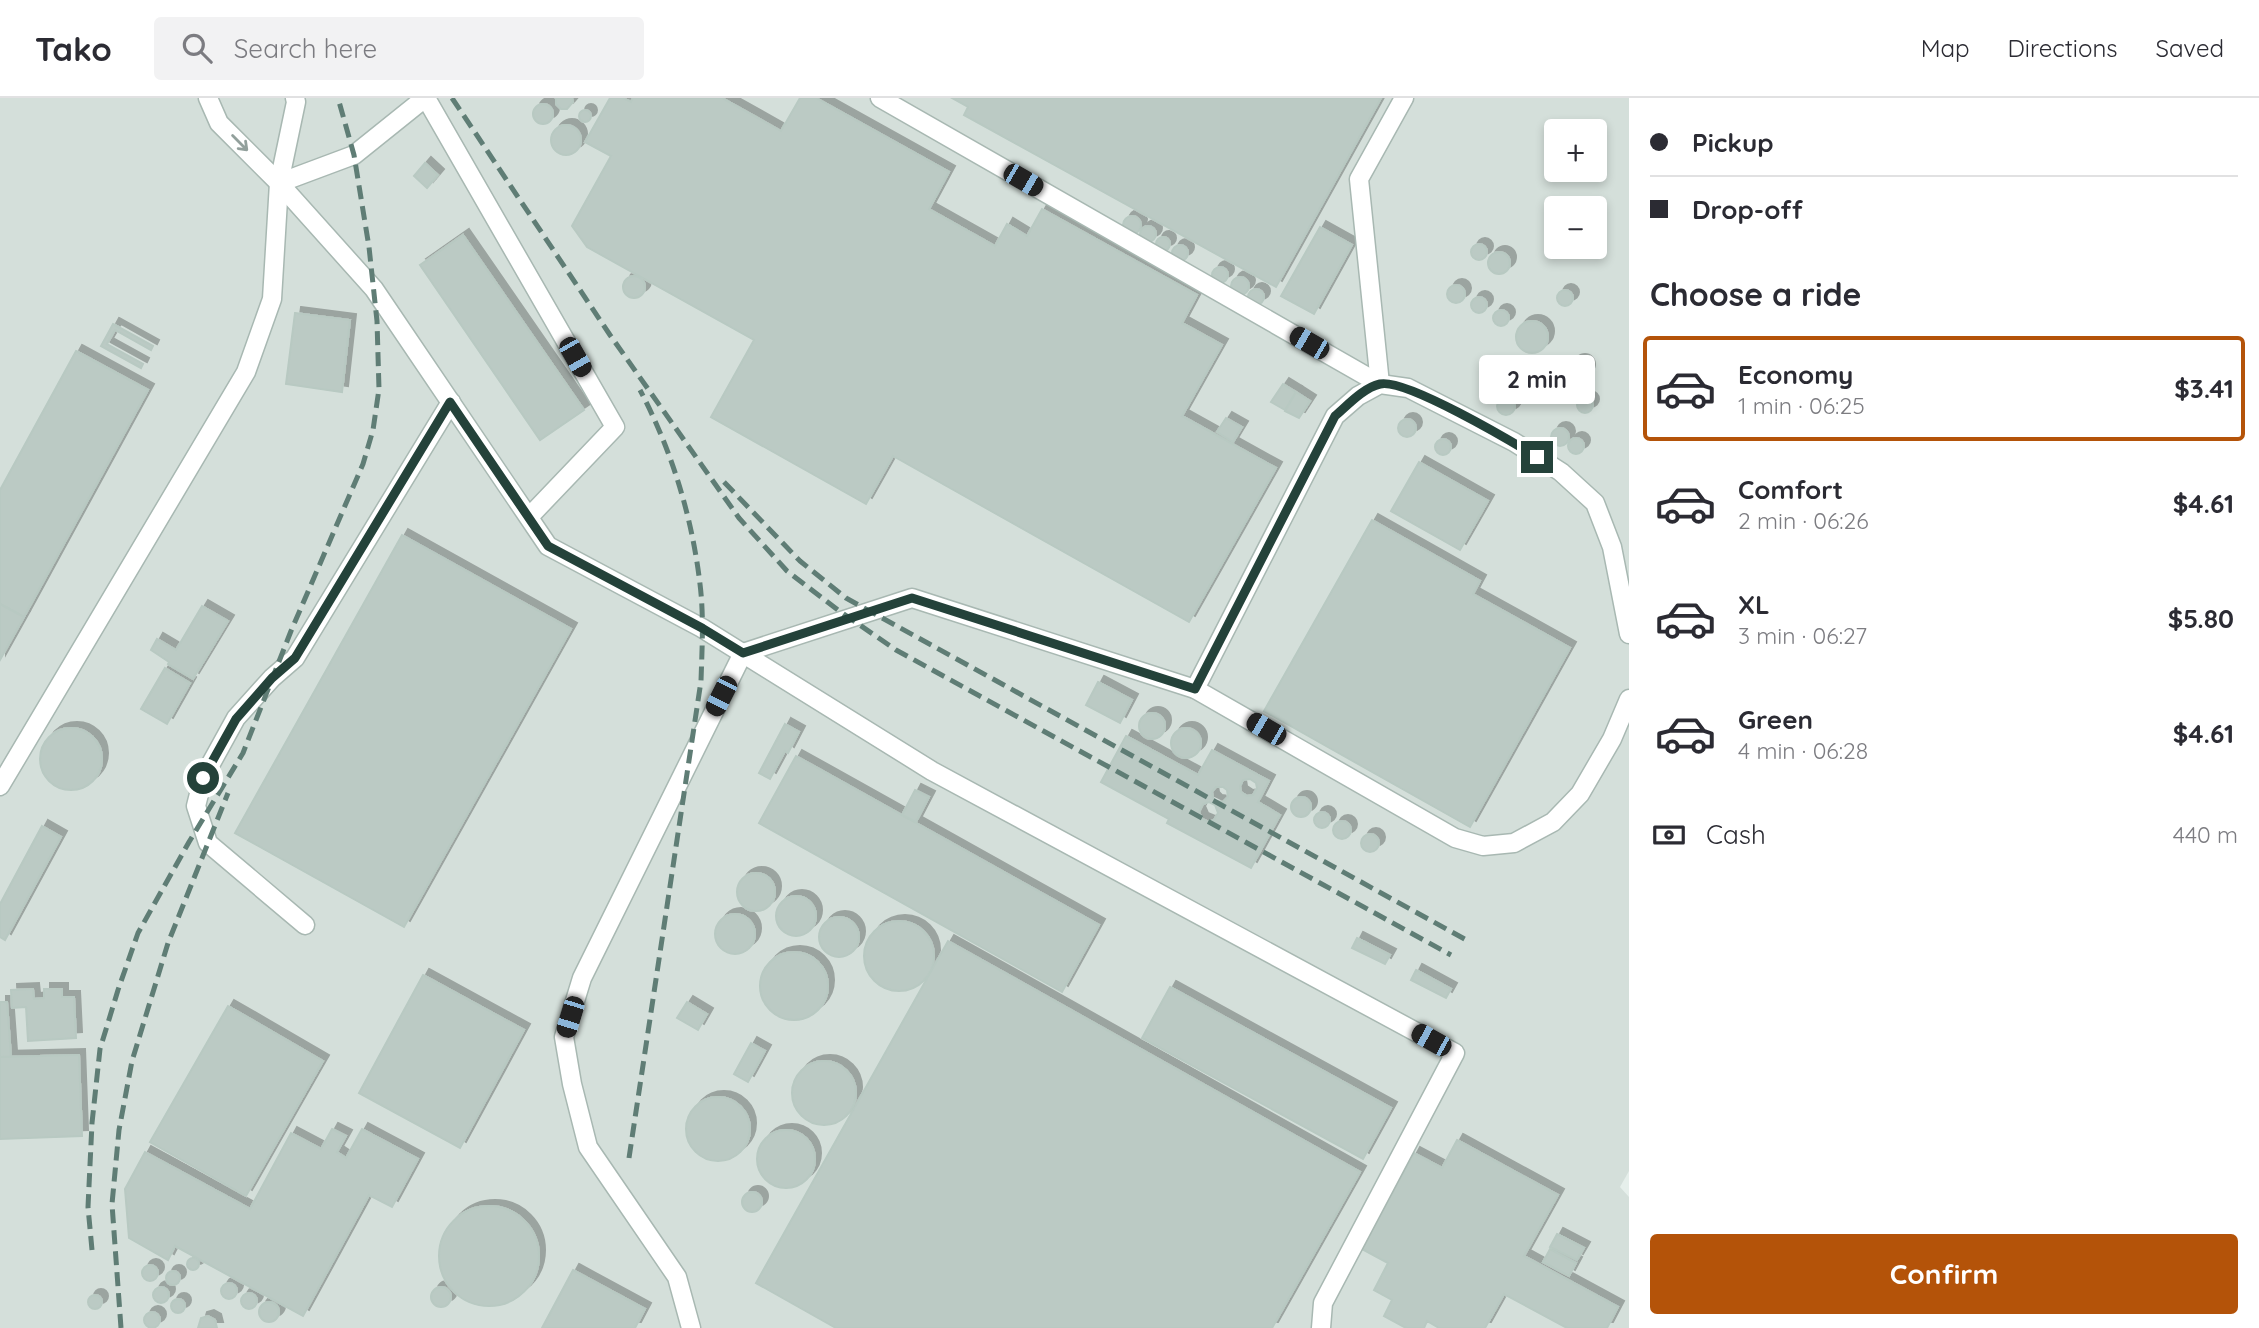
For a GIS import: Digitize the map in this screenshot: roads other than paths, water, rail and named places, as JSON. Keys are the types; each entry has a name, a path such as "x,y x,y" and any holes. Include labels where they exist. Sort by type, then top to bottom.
{"lane":[{"path":"208,98 219,123 279,183 374,289 548,546 702,628 932,771 1455,1053 1323,1303 1321,1328"},
{"path":"0,786 246,372 272,299 279,183 295,98"},
{"path":"279,183 354,155 425,98 615,427 529,517"},
{"path":"880,98 1380,384 1408,388 1514,443 1561,472 1595,503 1612,548 1629,634"},
{"path":"1380,384 1359,179 1404,98"},
{"path":"1195,689 1335,416 1358,396 1380,384"},
{"path":"305,925 208,843 196,806 203,778 236,719 272,678 295,658 450,402"},
{"path":"691,1328 677,1277 588,1147 572,1084 564,1037 582,978 743,653 912,598 1195,689 1455,838 1483,846 1514,844 1553,822 1580,794 1612,739 1629,699"}],"railway":[{"path":"92,1250 88,1207 92,1123 100,1049 118,990 138,933 243,753 291,631 363,464 373,430 379,389 377,321 369,247 354,155 338,98"},
{"path":"452,98 610,335 739,518 787,571 896,650 1451,955"},
{"path":"629,1158 701,681 702,632 700,584 686,509 662,437 640,390"},
{"path":"724,482 800,561 846,598 1470,942"},
{"path":"121,1328 112,1204 119,1130 132,1061 168,943 228,793"}]}
